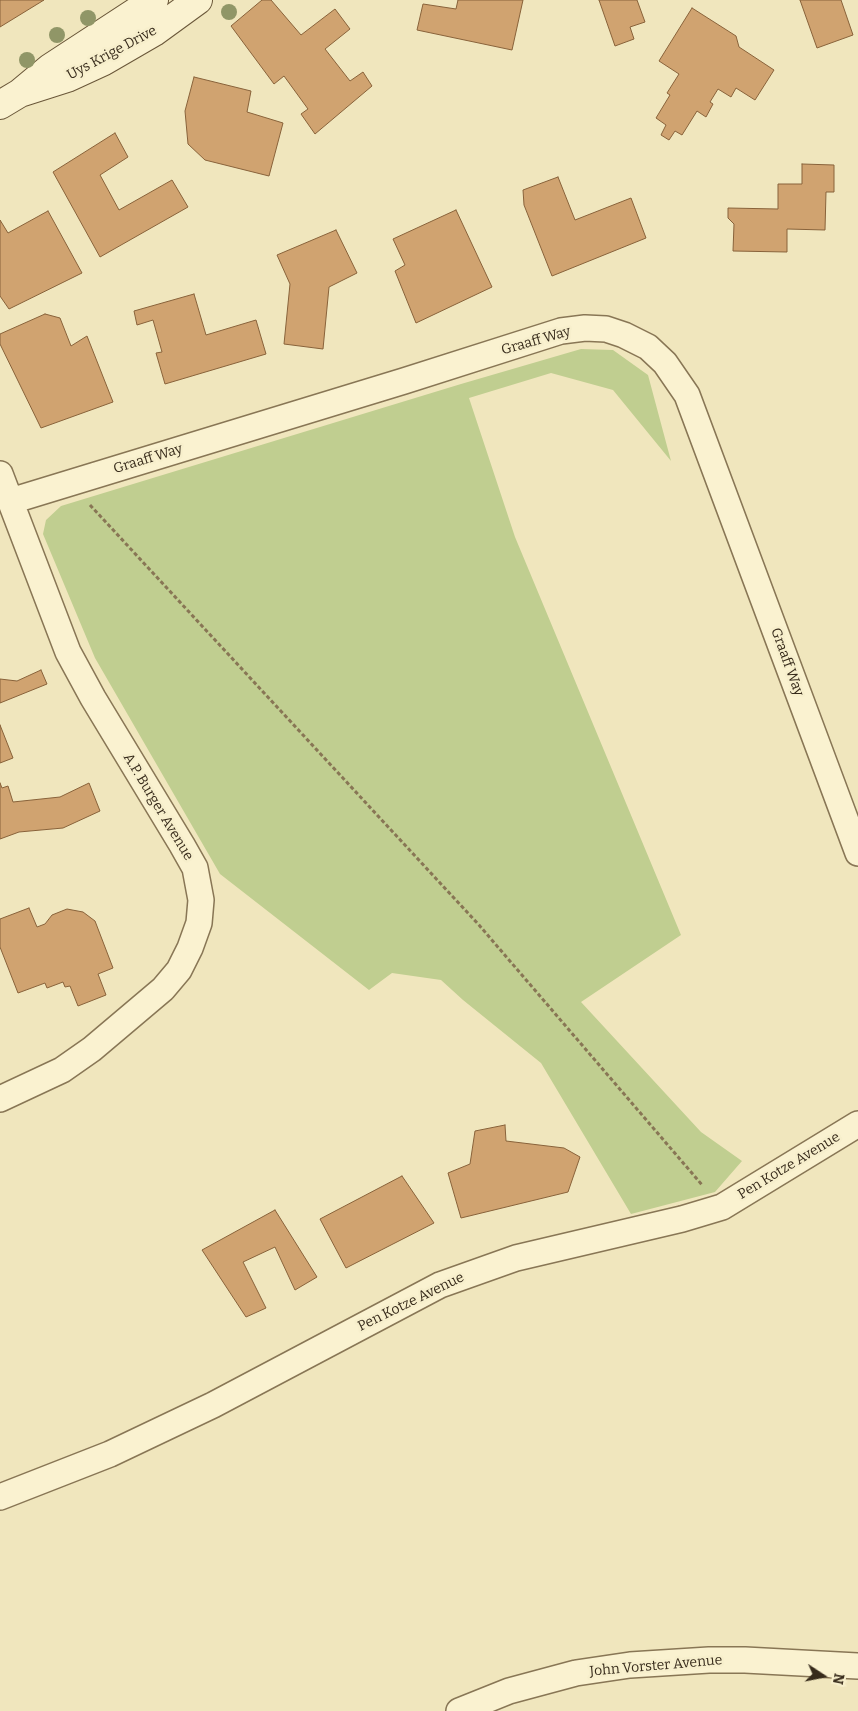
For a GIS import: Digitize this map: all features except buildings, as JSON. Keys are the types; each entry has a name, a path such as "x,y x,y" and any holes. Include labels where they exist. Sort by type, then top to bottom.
{"street":[{"name":"Uys Krige Drive","path":"10,99 50,68 154,0"},
{"name":"Uys Krige Drive","path":"10,99 67,78 104,61 154,32 198,0"},
{"name":"Graaff Way","path":"11,501 404,382 561,331 585,328 606,329 624,335 648,347 665,363 687,395 858,852"},
{"name":"A.P. Burger Avenue","path":"0,474 68,652 93,698 182,845 194,868 201,900 199,923 190,948 179,970 164,989 92,1049 62,1070 0,1099"},
{"name":"Pen Kotze Avenue","path":"0,1496 110,1454 214,1405 440,1285 516,1258 682,1220 722,1207 858,1124"},
{"name":"John Vorster Avenue","path":"459,1711 508,1691 576,1673 630,1665 709,1660 745,1660 858,1666"}],"path":[{"path":"70,483 479,925 722,1207"}],"green space":[{"path":"581,349 613,350 648,375 671,461 613,390 551,373 469,398 515,537 681,935 581,1002 701,1132 742,1161 715,1192 631,1214 541,1063 441,980 392,973 369,990 220,874 95,658 43,534 46,520 61,506"}]}
